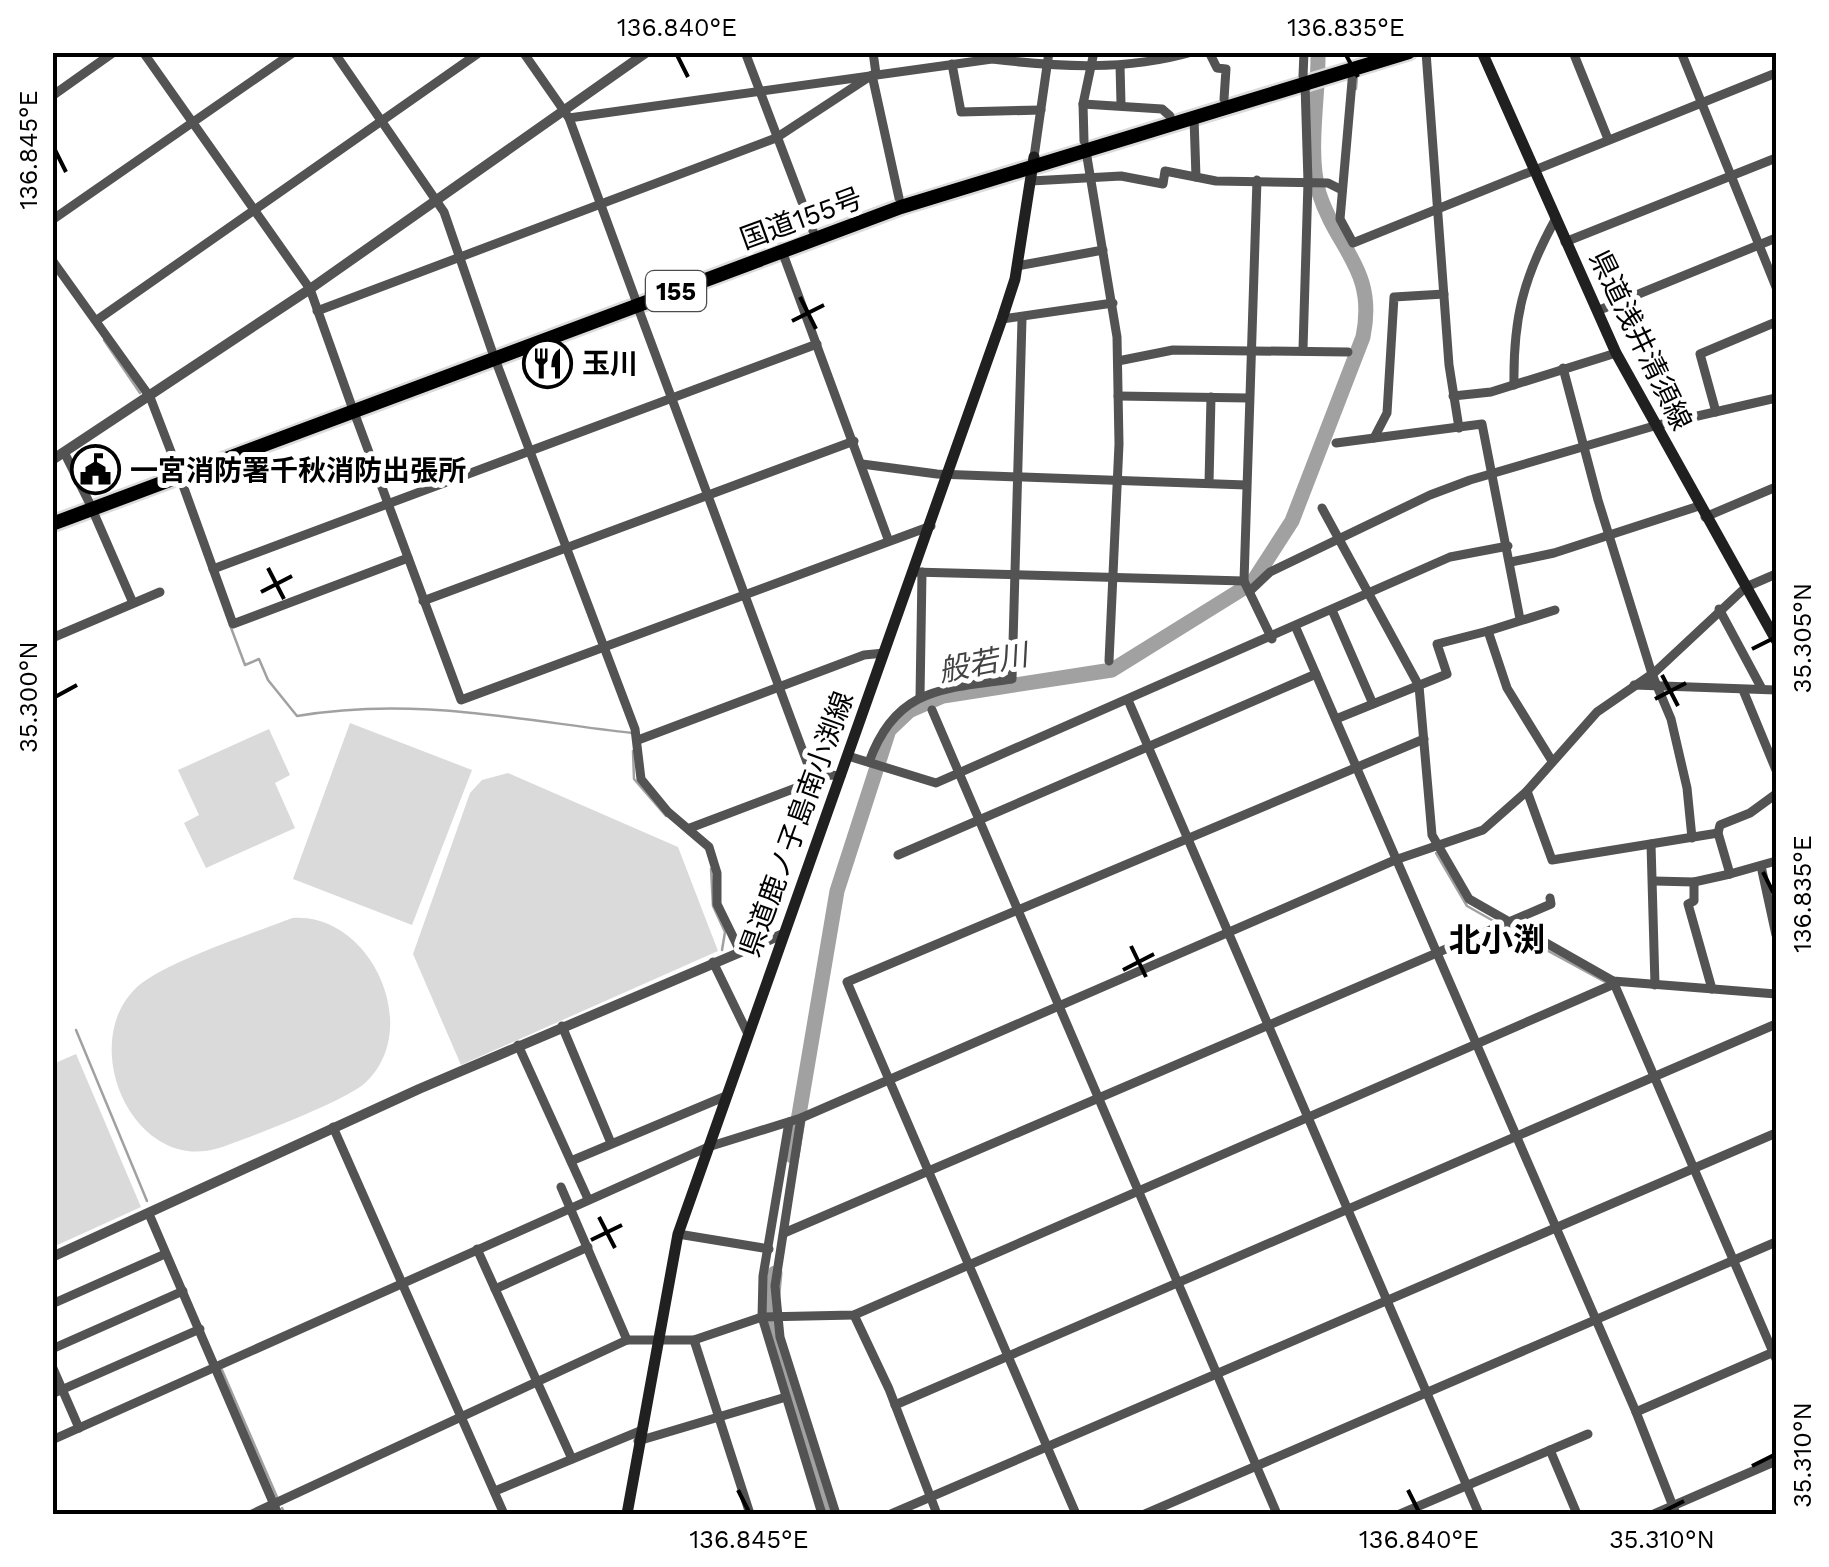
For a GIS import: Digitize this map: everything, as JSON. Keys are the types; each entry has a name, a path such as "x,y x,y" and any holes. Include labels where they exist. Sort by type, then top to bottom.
{"highway":[{"name":"国道155号","path":"52,524 90,506 352,408 901,207 1033,168 1170,116 1326,73 1378,52"},
{"name":"国道155号","path":"1326,73 1353,70 1409,52"},
{"name":"国道155号","path":"1085,146 1194,118 1305,79"},
{"name":"国道155号","path":"636,302 898,198 1033,168"},
{"name":"国道155号","path":"52,516 90,506"}],"main road":[{"name":"県道浅井清須線","path":"1482,52 1616,354 1776,640"},
{"name":"県道鹿ノ子島南小渕線","path":"627,1514 656,1338 678,1234 782,934 884,653 918,572 1002,320 1017,266 1033,168"}],"street":[{"path":"52,96 114,52"},
{"path":"142,52 310,289 461,700 602,644 931,526"},
{"path":"52,220 294,52"},
{"path":"334,52 436,200 638,740 641,778 668,812 709,847 717,874 717,904 740,951"},
{"path":"98,320 480,52"},
{"path":"524,52 566,114 814,781"},
{"path":"52,460 566,114 647,52"},
{"path":"745,52 812,231"},
{"path":"873,52 898,198"},
{"path":"1048,52 1033,168 1090,179 1121,176 1162,184 1165,171 1196,177 1314,182 1342,190"},
{"path":"1094,52 1083,104 1085,146 1113,303 1118,361 1109,661"},
{"path":"566,114 991,56 1047,65 1091,66 1192,52"},
{"path":"1209,52 1217,68 1226,70 1224,99"},
{"path":"1303,350 1314,182 1304,52"},
{"path":"1426,52 1444,294 1459,428"},
{"path":"1573,52 1608,139"},
{"path":"1681,52 1776,288"},
{"path":"952,64 961,112 1041,110"},
{"path":"1120,65 1120,104"},
{"path":"1353,70 1340,219 1352,243 1776,73"},
{"path":"316,311 776,138 874,74"},
{"path":"1083,104 1162,108 1170,116"},
{"path":"1194,118 1196,177"},
{"path":"1565,242 1776,158"},
{"path":"1257,180 1248,398 1247,586 1272,638"},
{"path":"1514,384 1512,336 1519,306 1532,262 1556,220"},
{"path":"1597,311 1776,238"},
{"path":"1017,266 1103,250"},
{"path":"782,251 888,539"},
{"path":"52,260 150,397 234,624 408,558"},
{"path":"1374,438 1387,414 1394,297 1444,294"},
{"path":"1002,320 1113,303"},
{"path":"874,763 887,723 920,696 1012,679 1022,319"},
{"path":"1716,412 1700,354 1776,322"},
{"path":"213,569 817,344"},
{"path":"1118,361 1173,350 1348,352"},
{"path":"1453,396 1514,384 1616,354"},
{"path":"1563,368 1652,674 1677,741 1692,838"},
{"path":"1118,396 1248,398"},
{"path":"1208,483 1211,397"},
{"path":"920,696 918,572 1247,586 1430,495 1494,472 1654,426 1776,398"},
{"path":"1336,443 1482,424 1520,619"},
{"path":"423,600 854,441"},
{"path":"64,452 133,603"},
{"path":"862,464 949,474 1246,484"},
{"path":"1510,562 1702,512 1776,487"},
{"path":"1322,508 1420,686 1436,844 1469,900 1614,983 1776,1354 1636,1412"},
{"path":"848,756 936,783 1296,628 1450,557 1508,546"},
{"path":"52,1440 405,1286 477,1249 708,1147 795,1120 1395,860 1483,830 1527,791 1597,712 1652,674 1746,587 1776,574"},
{"path":"52,638 160,592"},
{"path":"1719,609 1762,690"},
{"path":"1332,610 1373,704"},
{"path":"1336,720 1447,674 1438,644 1555,610"},
{"path":"1296,628 1636,1412 1674,1510"},
{"path":"1488,631 1508,688 1552,761"},
{"path":"638,740 864,654 884,653"},
{"path":"898,855 1316,674"},
{"path":"1632,686 1776,690"},
{"path":"1744,690 1776,770"},
{"path":"1128,700 1479,1514"},
{"path":"932,710 1277,1514"},
{"path":"1076,1514 848,982 1424,738"},
{"path":"690,828 814,781 840,776"},
{"path":"1527,791 1552,860 1718,834"},
{"path":"1730,874 1718,834 1720,825 1750,813 1776,794"},
{"path":"1651,844 1655,985"},
{"path":"1654,881 1694,882 1776,861"},
{"path":"1761,866 1776,935"},
{"path":"1694,882 1694,901 1688,904 1712,989"},
{"path":"784,1233 1551,904 1550,898"},
{"path":"52,1258 333,1127 782,934"},
{"path":"714,962 748,1034"},
{"path":"252,1514 276,1510 626,1340 694,1340 762,1317 854,1315 1614,983 1776,994"},
{"path":"895,1405 1776,1024"},
{"path":"562,1026 611,1143"},
{"path":"518,1045 588,1199"},
{"path":"571,1161 726,1096"},
{"path":"795,1120 775,1286 777,1317 836,1514"},
{"path":"795,1120 768,1248 762,1317 822,1514"},
{"path":"333,1127 504,1514"},
{"path":"891,1514 1776,1133"},
{"path":"561,1187 626,1340"},
{"path":"150,1214 276,1510"},
{"path":"678,1234 768,1248"},
{"path":"1145,1514 1776,1242"},
{"path":"495,1289 588,1248"},
{"path":"477,1249 572,1460"},
{"path":"52,1304 165,1254"},
{"path":"52,1350 183,1291"},
{"path":"854,1315 895,1405 937,1514"},
{"path":"58,1392 200,1329"},
{"path":"694,1340 750,1514"},
{"path":"52,1366 58,1392 79,1428"},
{"path":"494,1492 639,1436 720,1418 786,1397"},
{"path":"1400,1514 1588,1434"},
{"path":"1550,1450 1577,1514"},
{"path":"1654,1514 1674,1510 1776,1461"}],"shaded area":[{"path":"350,723 472,770 412,925 293,879"},
{"path":"269,729 290,775 275,783 295,828 206,868 184,823 199,815 178,770"},
{"path":"508,773 678,847 718,951 461,1065 413,954 470,793 482,780"},
{"path":"292,918 320,921 345,934 365,953 380,978 389,1005 390,1034 382,1060 355,1090 219,1148 189,1151 162,1142 140,1125 124,1100 114,1072 112,1043 118,1015 134,990 146,980 208,950"},
{"path":"76,1054 141,1207 53,1247 53,1064"}],"waterway":[{"name":"般若川","path":"792,1156 837,891 889,730 909,711 943,696 1112,670 1252,583 1292,521 1363,337 1366,314 1360,277 1327,213 1316,177 1318,52"},
{"path":"1356,89 1357,76"},
{"path":"104,340 140,393"},
{"path":"230,625 245,665 259,659 268,680 297,716 340,710 424,709 632,733"},
{"path":"633,751 634,779 666,816"},
{"path":"1436,853 1467,906 1497,923"},
{"path":"711,869 713,906 725,932 722,950"},
{"path":"1508,929 1607,983"},
{"path":"76,1030 147,1201"},
{"name":"般若川","path":"775,1273 771,1316 775,1337 830,1514"},
{"path":"222,1370 277,1497"},
{"path":"282,1508 285,1514"}],"place":[{"name":"玉川","path":"547,363"},
{"name":"一宮消防署千秋消防出張所","path":"95,470"}],"district":[{"name":"北小渕","path":"1497,940"}]}
